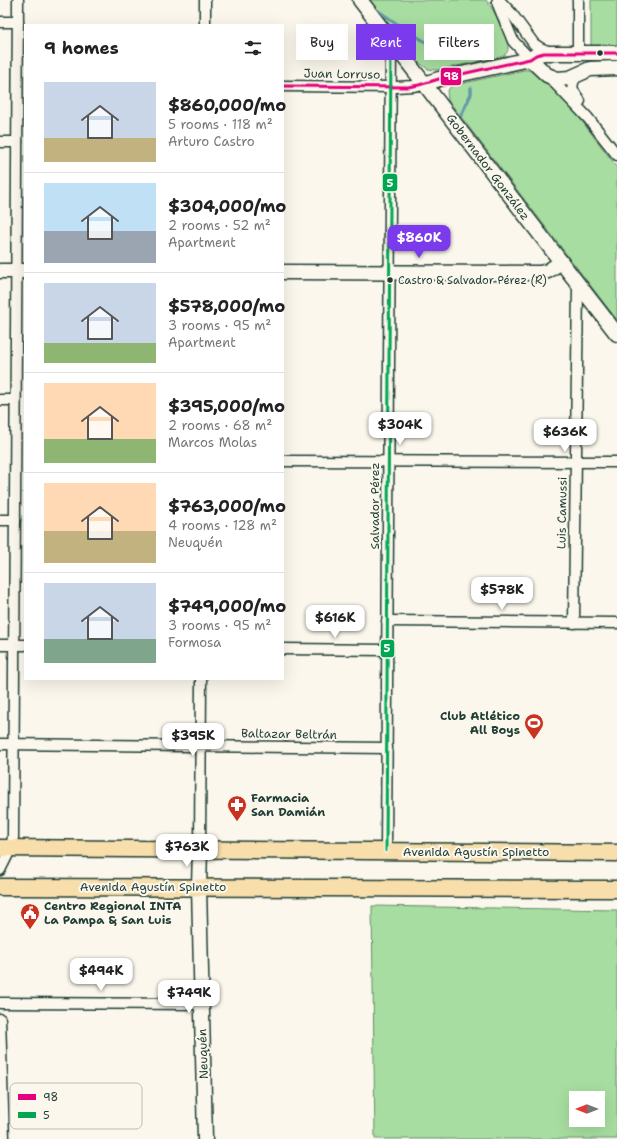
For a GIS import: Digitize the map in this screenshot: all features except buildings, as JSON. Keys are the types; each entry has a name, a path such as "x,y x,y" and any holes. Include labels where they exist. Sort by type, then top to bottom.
{"main road":[{"name":"Gobernador González","path":"360,0 379,24"},
{"path":"424,84 530,59 538,54 550,52 617,53"},
{"path":"578,53 586,60 586,65 580,74"},
{"path":"530,59 547,75 554,79 560,80 594,69 617,68"},
{"name":"Gobernador González","path":"406,60 617,334"},
{"path":"284,272 540,273 548,271 561,262"},
{"path":"0,271 21,271"},
{"name":"Avenida Agustín Spinetto","path":"6,848 617,853"},
{"name":"Neuquén","path":"200,849 199,887 206,1139"},
{"name":"Avenida Agustín Spinetto","path":"0,887 617,889"}],"street":[{"path":"0,870 6,848 13,837 15,520 20,460 16,400 21,271 17,142 21,84 18,0"},
{"path":"205,0 205,24"},
{"path":"498,0 512,14 536,46 550,52"},
{"path":"498,0 513,41 530,59"},
{"path":"578,0 578,53"},
{"path":"0,22 18,22"},
{"name":"Salvador Pérez","path":"386,851 391,60"},
{"path":"580,74 573,81 572,88 588,118"},
{"path":"547,75 588,118 617,155"},
{"name":"Juan Lorruso","path":"284,86 408,87 424,84"},
{"path":"0,142 17,142"},
{"name":"Luis Camussi","path":"574,623 578,284"},
{"path":"0,400 16,400"},
{"path":"284,460 617,462"},
{"path":"0,520 15,520"},
{"path":"388,621 617,623"},
{"path":"0,644 24,645"},
{"path":"284,649 387,650"},
{"path":"200,849 201,680"},
{"name":"Baltazar Beltrán","path":"0,744 387,748"},
{"path":"0,1003 202,1004"},
{"path":"0,1019 4,1139"}],"green space":[{"path":"370,0 486,0 506,37 508,48 505,55 494,58 494,24 424,24 424,60 486,60 436,70 428,69 416,59 416,24 389,24"},
{"path":"591,0 617,0 617,49 591,49"},
{"path":"524,70 535,72 565,99 617,167 617,320 448,100 447,92 451,86"},
{"path":"372,906 617,910 617,1139 375,1139"}],"waterway":[{"path":"378,11 424,41"},
{"path":"460,117 471,94 471,88"}],"transit line":[{"name":"98","path":"284,86 408,87 530,59 536,55 544,53 617,53"},
{"name":"5","path":"386,851 391,60"}],"place":[{"name":"Castro & Salvador Pérez (R)","path":"390,280"},
{"name":"Club Atlético All Boys","path":"534,740"},
{"name":"Farmacia San Damián","path":"237,822"},
{"name":"Centro Regional INTA La Pampa & San Luis","path":"30,930"}]}
